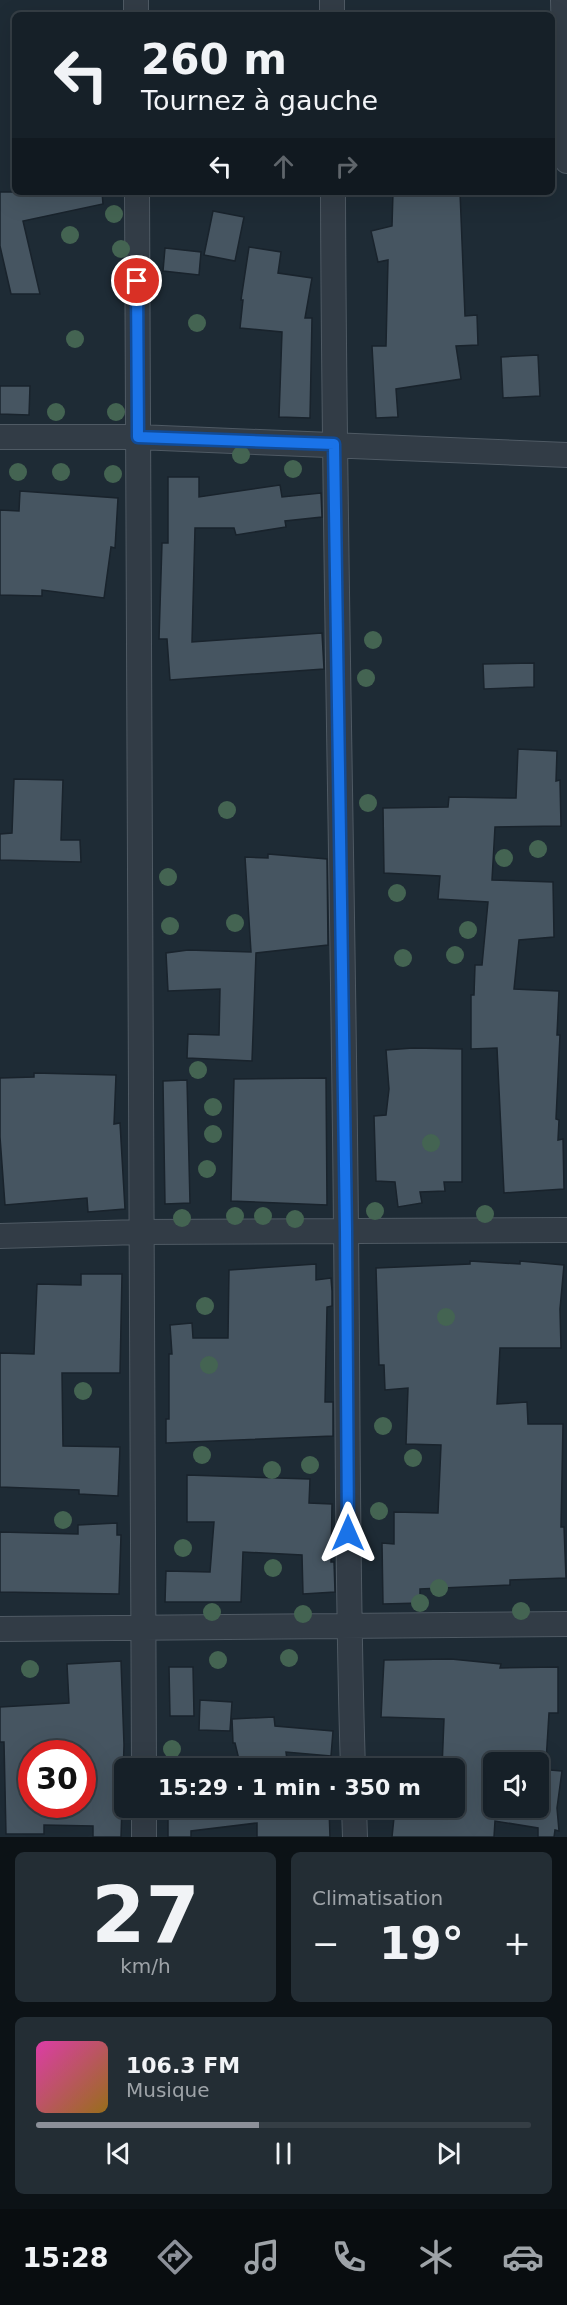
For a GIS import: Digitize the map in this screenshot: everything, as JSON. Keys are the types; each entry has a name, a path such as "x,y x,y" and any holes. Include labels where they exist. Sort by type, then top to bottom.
{"street":[{"path":"563,0 567,161"},
{"path":"137,195 144,1758"},
{"path":"333,195 334,444 346,1230 349,1626 353,1758"},
{"path":"0,437 138,437 567,455"},
{"path":"0,1236 140,1232 567,1230"},
{"path":"0,1629 567,1624"},
{"path":"144,1818 144,1837"},
{"path":"354,1818 355,1837"}],"building":[{"path":"0,192 12,192 12,195 102,195 103,204 23,221 40,294 11,294 0,246"},
{"path":"393,195 460,195 465,316 477,315 478,345 456,346 461,379 396,389 398,417 376,418 372,346 386,346 388,260 378,262 371,231 392,226"},
{"path":"213,211 244,217 235,261 204,255"},
{"path":"249,247 281,252 278,273 312,278 305,318 312,318 310,418 279,417 282,332 240,328 243,300 241,300"},
{"path":"165,248 201,252 199,275 163,271"},
{"path":"538,355 540,396 503,398 501,357"},
{"path":"0,386 30,386 29,415 0,414"},
{"path":"168,477 199,477 199,497 280,485 282,497 321,493 322,517 285,521 286,527 236,535 234,528 195,528 192,642 322,633 324,669 170,680 167,639 159,639 162,543 168,543"},
{"path":"20,491 118,498 115,548 111,547 104,598 42,590 42,596 0,595 0,510 19,511"},
{"path":"534,663 534,687 484,689 483,664"},
{"path":"518,749 557,751 556,781 560,780 561,826 495,827 492,880 553,882 554,937 519,940 514,989 559,991 557,1035 560,1035 556,1119 559,1120 558,1140 563,1139 564,1189 504,1193 497,1048 471,1049 471,995 474,995 475,965 482,965 488,902 438,899 440,876 384,873 383,808 448,807 449,797 516,798"},
{"path":"14,779 63,780 61,840 80,840 81,862 0,860 0,834 12,833"},
{"path":"268,854 327,859 328,945 256,953 252,1061 187,1058 188,1034 219,1035 220,989 168,991 166,953 188,950 251,952 245,857 268,858"},
{"path":"462,1049 462,1182 444,1182 445,1191 420,1192 422,1203 398,1207 395,1182 376,1181 374,1116 386,1115 389,1089 386,1050"},
{"path":"34,1073 116,1075 114,1124 120,1123 125,1209 88,1212 87,1198 5,1205 0,1137 0,1078 34,1077"},
{"path":"326,1078 327,1205 231,1201 234,1079"},
{"path":"187,1080 190,1203 165,1204 163,1081"},
{"path":"470,1261 520,1264 520,1261 564,1265 560,1309 561,1348 500,1348 497,1404 527,1402 528,1424 563,1424 561,1527 564,1527 566,1578 510,1580 510,1585 420,1589 420,1603 383,1604 382,1543 394,1544 394,1512 438,1513 441,1445 406,1444 408,1388 385,1390 384,1365 379,1365 376,1268 470,1264"},
{"path":"316,1264 316,1280 331,1278 332,1306 327,1307 325,1402 333,1402 333,1436 166,1443 166,1419 169,1419 169,1354 172,1354 170,1325 192,1323 193,1338 228,1338 229,1270"},
{"path":"81,1274 122,1274 120,1373 62,1373 63,1446 120,1447 118,1496 79,1494 79,1490 0,1487 0,1353 34,1354 37,1284 81,1285"},
{"path":"187,1475 310,1479 309,1503 332,1504 331,1562 334,1562 335,1592 303,1594 302,1555 243,1552 241,1602 165,1602 166,1571 210,1572 214,1522 187,1522"},
{"path":"117,1523 117,1535 121,1535 119,1594 0,1592 0,1532 78,1534 78,1525"},
{"path":"451,1659 501,1664 500,1668 558,1667 558,1713 549,1713 547,1752 483,1752 483,1818 549,1818 549,1770 562,1771 557,1808 559,1831 555,1830 554,1837 538,1837 538,1828 495,1821 494,1837 392,1837 394,1818 465,1818 465,1758 442,1758 444,1719 381,1717 384,1660"},
{"path":"121,1661 124,1758 114,1758 114,1818 122,1818 121,1837 93,1837 93,1826 44,1825 44,1834 6,1834 4,1742 0,1742 0,1707 69,1703 67,1664"},
{"path":"169,1667 193,1667 194,1716 170,1716"},
{"path":"200,1700 232,1702 230,1731 199,1730"},
{"path":"274,1717 275,1726 333,1731 331,1756 286,1752 287,1758 239,1758 235,1743 233,1743 232,1719"},
{"path":"168,1818 329,1818 330,1837 257,1837 257,1823 191,1831 191,1837 168,1837"}],"route":[{"path":"137,281 138,437 334,444 346,1230 348,1533"}]}
